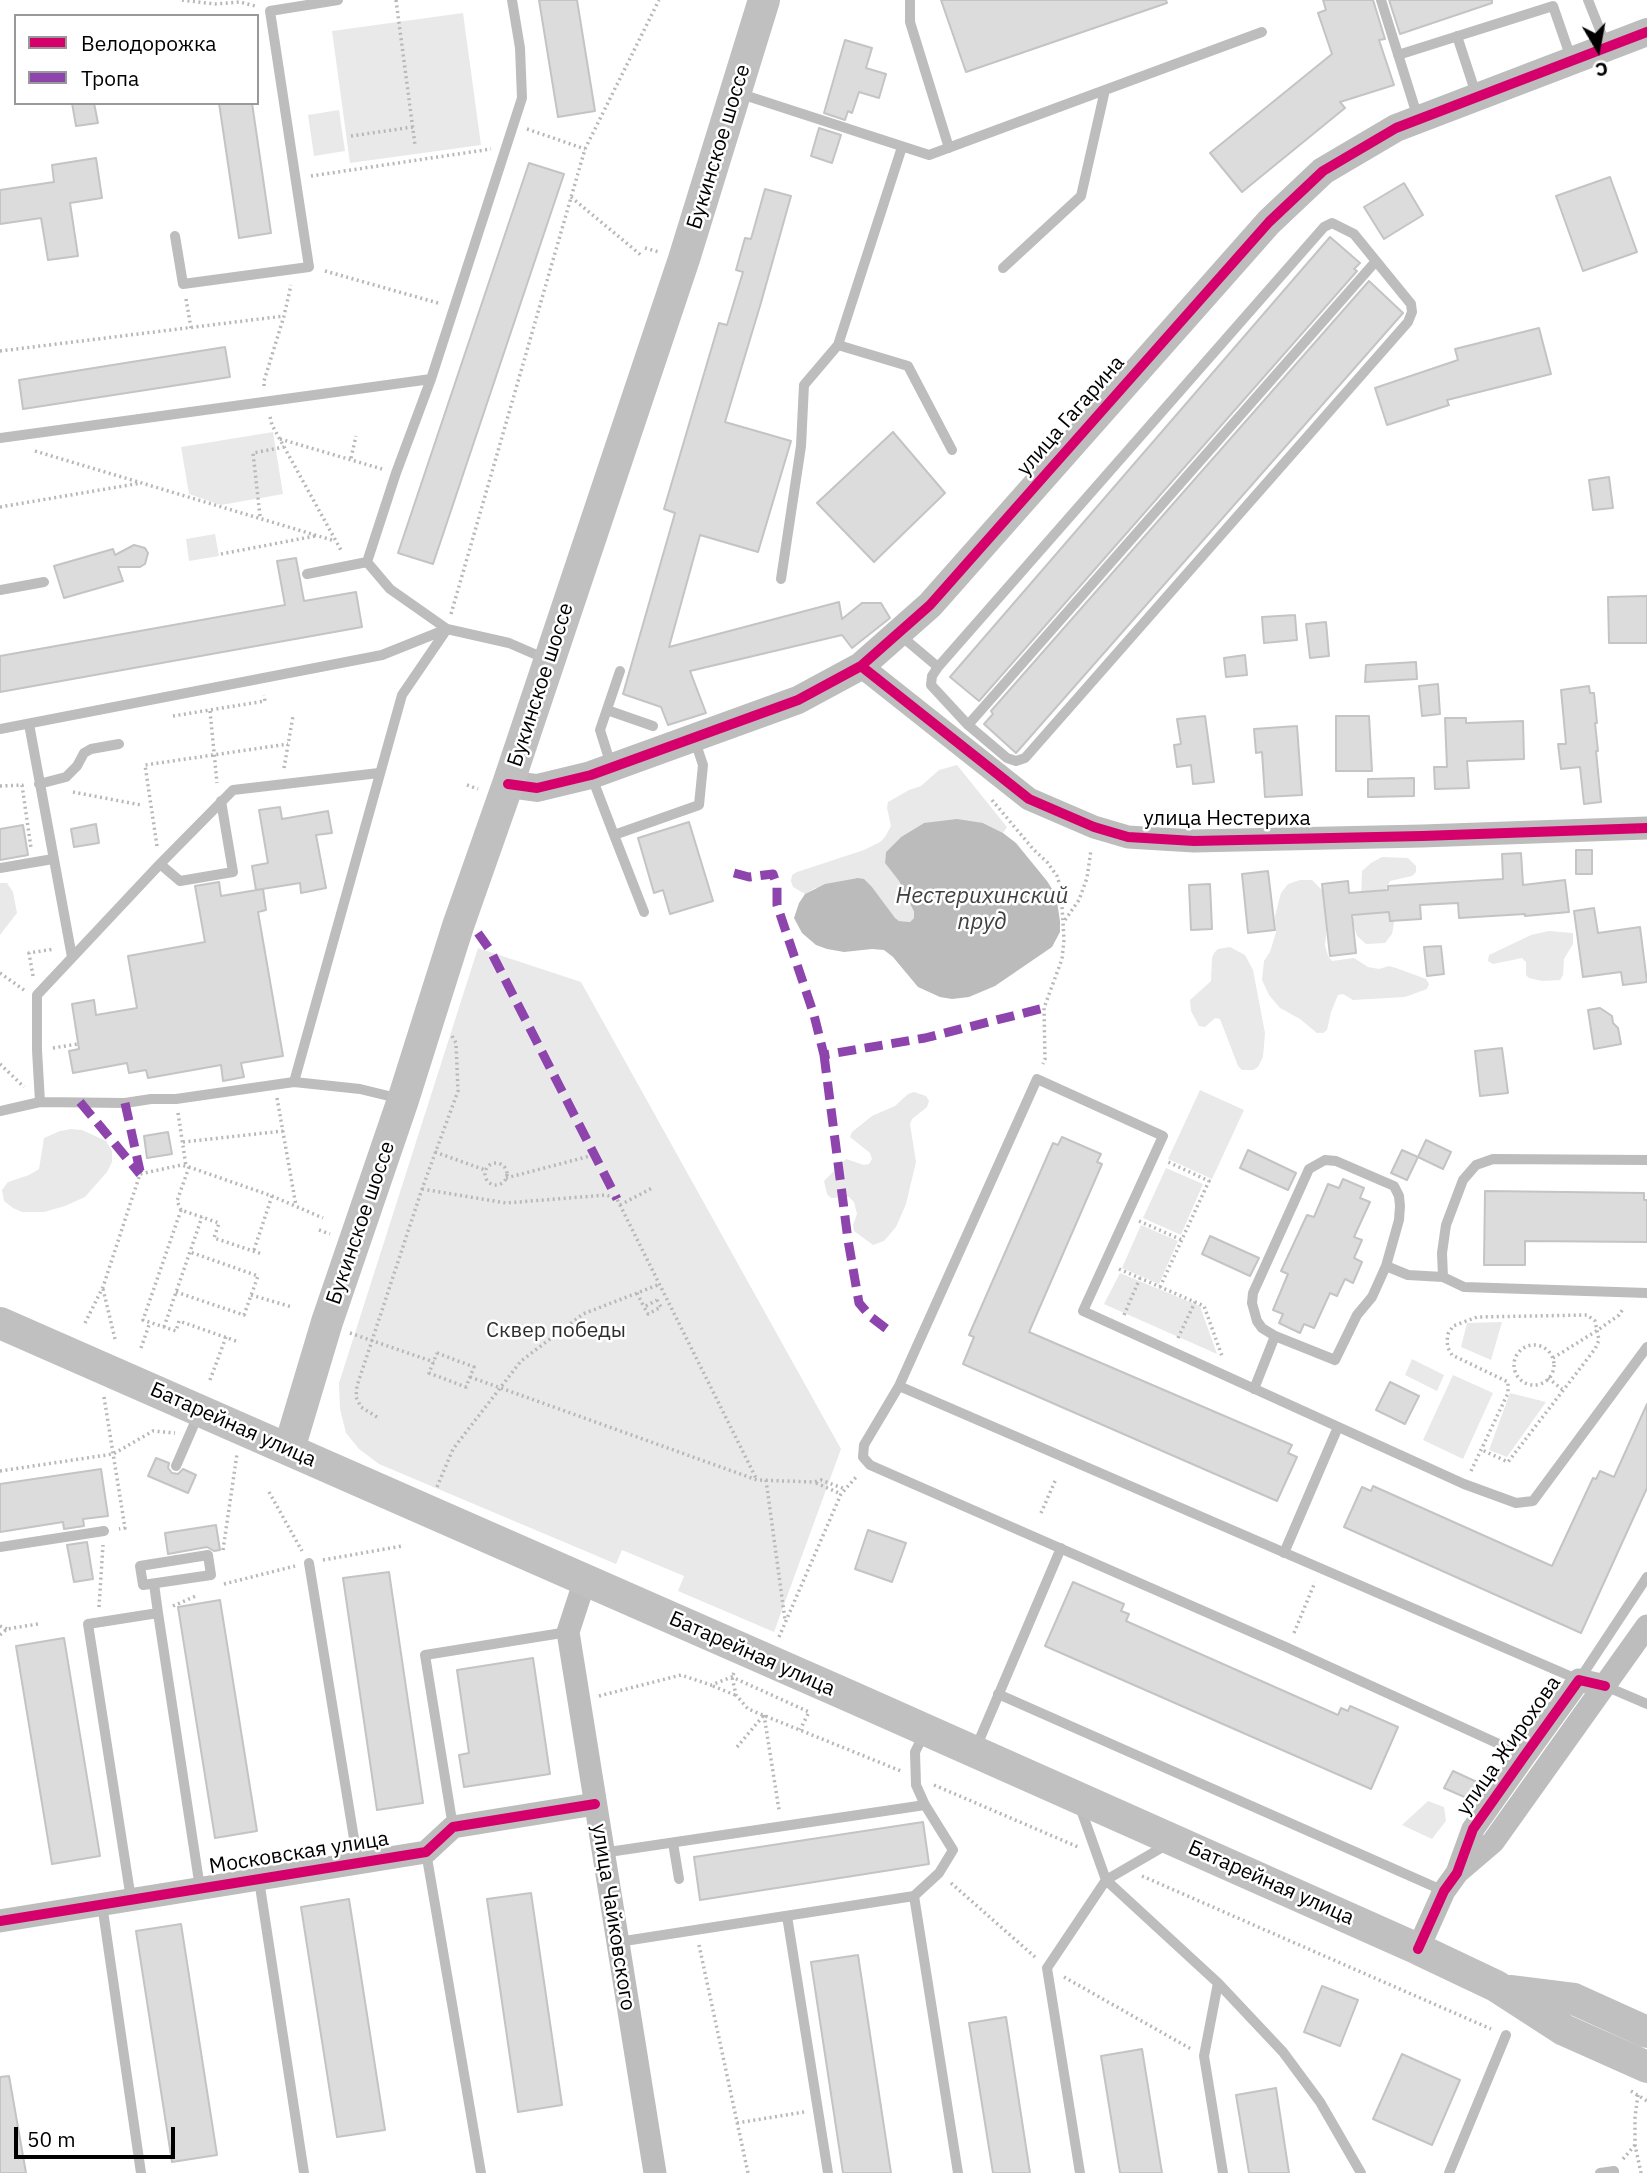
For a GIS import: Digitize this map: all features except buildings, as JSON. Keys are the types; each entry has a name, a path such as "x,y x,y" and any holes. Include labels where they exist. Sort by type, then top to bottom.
{"main road":[{"name":"Букинское шоссе","path":"289,1449 327,1322 403,1100 458,926 494,787 548,661 684,259 763,1"},
{"name":"Батарейная улица","path":"0,1323 1418,1948 1502,1990 1643,2081"},
{"name":"Батарейная улица","path":"1502,1990 1574,1999 1647,2032"}],"street":[{"name":"улица Гагарина","path":"494,787 537,788 601,772 798,700 861,666 930,605 1269,222 1324,171 1396,128 1647,32"},
{"name":"улица Нестериха","path":"861,666 1029,799 1094,827 1128,837 1194,841 1647,828"},
{"name":"улица Чайковского","path":"585,1580 568,1632 653,2173"},
{"name":"улица Жирохова","path":"1450,1882 1493,1842 1647,1626"},
{"path":"1579,1680 1605,1686"},
{"name":"улица Жирохова","path":"1418,1948 1473,1829 1579,1680"},
{"path":"426,1852 453,1827 595,1804"},
{"name":"Московская улица","path":"0,1921 426,1852"}],"lane":[{"path":"175,236 183,284 309,267 270,11 338,0"},
{"path":"367,562 431,379 522,98 520,48 512,0"},
{"path":"910,0 910,22 949,148"},
{"path":"1381,0 1418,119"},
{"path":"1588,0 1607,47"},
{"path":"1398,55 1553,6 1572,61"},
{"path":"736,92 929,155 1262,32"},
{"path":"1457,36 1477,97"},
{"path":"1003,268 1081,196 1105,90"},
{"path":"781,579 795,500 804,385 838,345 902,146"},
{"path":"1332,223 1354,234 1411,304 1412,312 1408,322 1025,758 1016,761 1007,758 968,725 931,685 932,676 938,667 1324,227 1332,223"},
{"path":"968,725 1376,261"},
{"path":"838,345 908,366 952,450"},
{"path":"0,438 431,379"},
{"path":"367,562 390,589 447,629 509,643 548,661"},
{"path":"307,574 367,562"},
{"path":"0,590 44,582"},
{"path":"0,729 382,655 447,629"},
{"path":"294,1082 402,695 447,629"},
{"path":"898,634 938,667"},
{"path":"620,671 600,730 601,772 614,835 644,912"},
{"path":"607,710 653,726"},
{"path":"29,724 72,957"},
{"path":"614,835 699,805 702,765 694,737"},
{"path":"39,786 66,777 77,766 84,753 91,749 119,744"},
{"path":"40,1102 37,995 220,797 233,790 379,773"},
{"path":"160,864 180,881 233,872 220,797"},
{"path":"0,868 53,859"},
{"path":"1523,1758 1499,1744 1288,1648 870,1465 863,1457 864,1445 898,1386 1037,1079 1163,1136 1083,1311 1464,1484 1516,1503 1533,1500 1647,1347"},
{"path":"0,1111 40,1102 125,1103 176,1099 294,1082 360,1089 403,1100"},
{"path":"1443,1277 1442,1253 1446,1225 1463,1180 1476,1165 1493,1159 1647,1160"},
{"path":"1325,1160 1336,1161 1394,1186 1399,1196 1399,1220 1386,1266 1373,1297 1357,1315 1335,1360 1275,1336 1262,1328 1257,1321 1252,1303 1253,1293 1309,1169 1315,1163 1325,1160"},
{"path":"1386,1266 1408,1275 1443,1277 1464,1287 1641,1293"},
{"path":"1254,1389 1275,1336"},
{"path":"898,1386 1579,1680 1647,1577"},
{"path":"176,1466 201,1411"},
{"path":"1284,1553 1338,1427"},
{"path":"0,1547 104,1531"},
{"path":"974,1752 1061,1548"},
{"path":"208,1555 211,1575 154,1584 143,1586 140,1566 208,1555"},
{"path":"309,1563 358,1863"},
{"path":"154,1584 200,1888"},
{"path":"131,1899 88,1625 158,1613"},
{"path":"453,1827 425,1655 568,1632"},
{"path":"1605,1686 1647,1704"},
{"path":"998,1695 1450,1882"},
{"path":"618,1942 914,1896 939,1873 953,1850 916,1785 915,1752 926,1731"},
{"path":"1077,1798 1105,1880 1218,1983 1283,2052 1320,2102 1360,2173"},
{"path":"602,1853 925,1805"},
{"path":"1080,2173 1047,1968 1105,1880 1174,1840"},
{"path":"673,1843 679,1879"},
{"path":"426,1852 481,2173"},
{"path":"259,1880 304,2173"},
{"path":"914,1896 958,2173"},
{"path":"102,1904 141,2173"},
{"path":"787,1916 828,2173"},
{"path":"1218,1983 1205,2056 1223,2173"},
{"path":"1449,2173 1506,2035"},
{"path":"1600,2173 1614,2173"}],"path":[{"path":"182,0 215,4 240,2 270,11"},
{"path":"396,0 415,145"},
{"path":"447,629 585,149 659,0"},
{"path":"514,125 585,149"},
{"path":"351,136 413,127"},
{"path":"296,178 507,147"},
{"path":"570,197 642,257"},
{"path":"309,267 454,308"},
{"path":"294,269 284,316 264,381 266,402 272,425 350,564"},
{"path":"183,284 191,328"},
{"path":"0,351 284,316"},
{"path":"351,458 356,436"},
{"path":"280,439 396,473"},
{"path":"260,517 253,453 284,447"},
{"path":"26,448 335,541"},
{"path":"0,507 143,483"},
{"path":"221,554 316,535"},
{"path":"173,716 265,701 262,678"},
{"path":"209,689 209,710 220,797"},
{"path":"282,784 293,716"},
{"path":"160,864 145,765 288,744"},
{"path":"0,786 22,785 33,862"},
{"path":"467,785 494,787"},
{"path":"39,786 141,804"},
{"path":"991,799 1047,862 1061,889 1064,920 1062,959 1044,1008 1045,1059 1037,1079"},
{"path":"1064,920 1079,900 1087,878 1094,827"},
{"path":"29,953 49,950"},
{"path":"0,973 13,981"},
{"path":"377,1417 361,1407 356,1397 357,1386 422,1189 458,1091 455,1041"},
{"path":"72,1045 78,1044"},
{"path":"0,1064 40,1102"},
{"path":"275,1085 296,1206"},
{"path":"176,1099 188,1166 177,1201 181,1210 143,1320 176,1331 179,1321 236,1340"},
{"path":"183,1142 283,1131"},
{"path":"435,1152 485,1170"},
{"path":"506,1178 594,1155"},
{"path":"1154,1155 1209,1181 1160,1287"},
{"path":"494,1163 500,1163 507,1172 506,1178 503,1183 492,1185 487,1182 485,1170 494,1163"},
{"path":"85,1323 103,1287 140,1174 181,1165 188,1166 272,1196 323,1218"},
{"path":"621,1205 654,1187"},
{"path":"422,1189 506,1203 606,1195 617,1199 757,1480"},
{"path":"253,1251 272,1196"},
{"path":"181,1210 219,1223 214,1238 262,1254"},
{"path":"1126,1215 1182,1240"},
{"path":"164,1327 202,1217"},
{"path":"319,1230 331,1234"},
{"path":"176,1292 244,1315 258,1276 190,1252"},
{"path":"1105,1263 1204,1306 1230,1378"},
{"path":"1124,1313 1140,1278"},
{"path":"435,1493 453,1449 521,1361 583,1314 660,1284"},
{"path":"103,1287 116,1339"},
{"path":"637,1293 644,1307 648,1314 661,1307 657,1300 644,1307"},
{"path":"1552,1358 1619,1315 1641,1293"},
{"path":"251,1295 292,1307"},
{"path":"1179,1337 1195,1302"},
{"path":"1482,1450 1508,1462 1595,1349 1599,1340 1595,1321 1587,1315 1477,1317 1453,1326 1447,1341 1452,1355 1508,1382"},
{"path":"141,1349 150,1322"},
{"path":"349,1332 433,1362"},
{"path":"210,1380 226,1337"},
{"path":"1528,1346 1542,1347 1552,1358 1552,1372 1548,1378 1536,1385 1528,1384 1517,1376 1514,1369 1516,1355 1528,1346"},
{"path":"437,1353 474,1367 470,1377 466,1387 429,1373 437,1353"},
{"path":"1508,1382 1517,1376"},
{"path":"470,1377 757,1480 814,1482 841,1494"},
{"path":"1548,1378 1562,1389"},
{"path":"1464,1484 1508,1393 1508,1382"},
{"path":"98,1623 104,1531 125,1528 103,1391"},
{"path":"0,1471 113,1454 153,1432 177,1433"},
{"path":"222,1559 237,1451"},
{"path":"778,1638 841,1494 870,1465"},
{"path":"814,1482 821,1479 845,1489"},
{"path":"1041,1513 1056,1479"},
{"path":"766,1480 786,1623"},
{"path":"269,1492 309,1563"},
{"path":"218,1586 309,1563 402,1546"},
{"path":"158,1613 206,1591"},
{"path":"1288,1648 1310,1595"},
{"path":"0,1635 7,1629 38,1624"},
{"path":"0,1626 7,1629"},
{"path":"578,1701 681,1675 736,1695 748,1709 916,1777 1097,1856"},
{"path":"711,1685 732,1677 809,1712 800,1730"},
{"path":"732,1677 736,1695"},
{"path":"737,1747 764,1715"},
{"path":"764,1715 781,1827"},
{"path":"1125,1869 1506,2035"},
{"path":"939,1873 1047,1968 1205,2056"},
{"path":"695,1929 748,2173"},
{"path":"1641,2173 1635,2145 1635,2117 1643,2081"},
{"path":"737,2123 817,2110"}],"green space":[{"path":"463,13 481,145 350,163 332,31"},
{"path":"339,110 345,151 314,156 308,115"},
{"path":"273,432 283,494 221,505 189,494 181,447"},
{"path":"215,534 219,556 189,561 186,539"},
{"path":"957,765 1007,827 1003,833 983,823 924,823 901,837 886,852 885,863 899,881 914,913 910,922 894,918 872,887 815,888 805,894 793,887 792,875 797,872 880,842 891,826 888,802 921,786 939,770"},
{"path":"1382,857 1408,858 1416,866 1416,872 1412,876 1390,881 1385,891 1384,903 1394,923 1392,934 1385,943 1366,944 1357,936 1352,921 1361,899 1362,871"},
{"path":"1312,880 1325,893 1328,915 1325,945 1332,961 1354,958 1368,967 1396,968 1426,979 1429,984 1427,989 1405,997 1353,1000 1343,994 1338,995 1327,1030 1323,1033 1317,1033 1280,1008 1269,995 1262,980 1264,961 1270,952 1276,932 1275,916 1281,893 1288,884"},
{"path":"0,883 7,883 13,892 17,913 0,935"},
{"path":"1549,931 1573,933 1573,944 1564,959 1560,980 1542,981 1529,978 1526,975 1526,962 1522,958 1493,964 1488,961 1489,955 1531,935"},
{"path":"1230,947 1245,955 1253,970 1265,1033 1263,1057 1258,1067 1253,1070 1242,1070 1238,1066 1220,1019 1215,1018 1205,1027 1199,1026 1191,1011 1190,1000 1211,981 1214,953 1218,949"},
{"name":"Сквер победы","path":"478,948 581,982 841,1449 774,1632 678,1591 684,1576 622,1550 616,1564 379,1464 359,1449 346,1433 340,1409 339,1383"},
{"path":"1200,1090 1244,1110 1212,1179 1168,1159"},
{"path":"914,1092 926,1096 929,1101 927,1107 912,1119 910,1124 916,1162 906,1204 896,1227 884,1241 873,1245 854,1231 857,1214 854,1202 849,1197 831,1198 827,1194 824,1181 846,1159 869,1164 872,1159 870,1153 850,1137 852,1132 872,1116 895,1106"},
{"path":"71,1129 82,1130 106,1141 112,1151 112,1162 107,1172 85,1197 44,1212 22,1212 4,1201 2,1190 8,1182 39,1169 44,1138"},
{"path":"1166,1168 1203,1184 1181,1235 1143,1218"},
{"path":"1141,1225 1178,1241 1159,1284 1122,1268"},
{"path":"1120,1273 1200,1306 1217,1354 1104,1304"},
{"path":"1502,1322 1491,1360 1461,1347 1467,1323"},
{"path":"1412,1359 1444,1375 1437,1391 1405,1375"},
{"path":"1453,1375 1493,1393 1463,1459 1423,1440"},
{"path":"1510,1393 1546,1402 1507,1457 1489,1450"},
{"path":"1428,1801 1444,1807 1446,1821 1432,1839 1402,1825"}],"water":[{"name":"Нестерихинский пруд","path":"957,819 983,823 1003,833 1016,843 1047,881 1056,895 1060,921 1060,932 1052,947 995,986 969,997 952,999 940,997 918,987 884,950 844,952 827,949 816,945 802,933 794,918 805,894 825,884 858,878 864,879 872,887 895,918 910,922 914,918 914,912 899,881 885,863 886,852 901,837 924,823"}],"marked path":[{"path":"734,873 749,877 773,874 777,886 777,905 814,1015 824,1055 925,1038 1044,1008"},
{"path":"478,933 490,950 617,1199"},
{"path":"824,1055 859,1303 871,1317 892,1333"},
{"path":"80,1102 140,1174"},
{"path":"125,1103 140,1171"}],"cycle path":[{"path":"508,784 537,788 591,775 798,700 861,666 930,605 1269,222 1323,171 1396,128 1647,32"},
{"path":"861,666 1029,799 1094,827 1128,837 1194,841 1647,828"},
{"path":"1418,1949 1444,1891 1457,1873 1473,1829 1523,1758 1579,1680 1605,1686"},
{"path":"0,1921 426,1852 453,1827 595,1804"}]}
